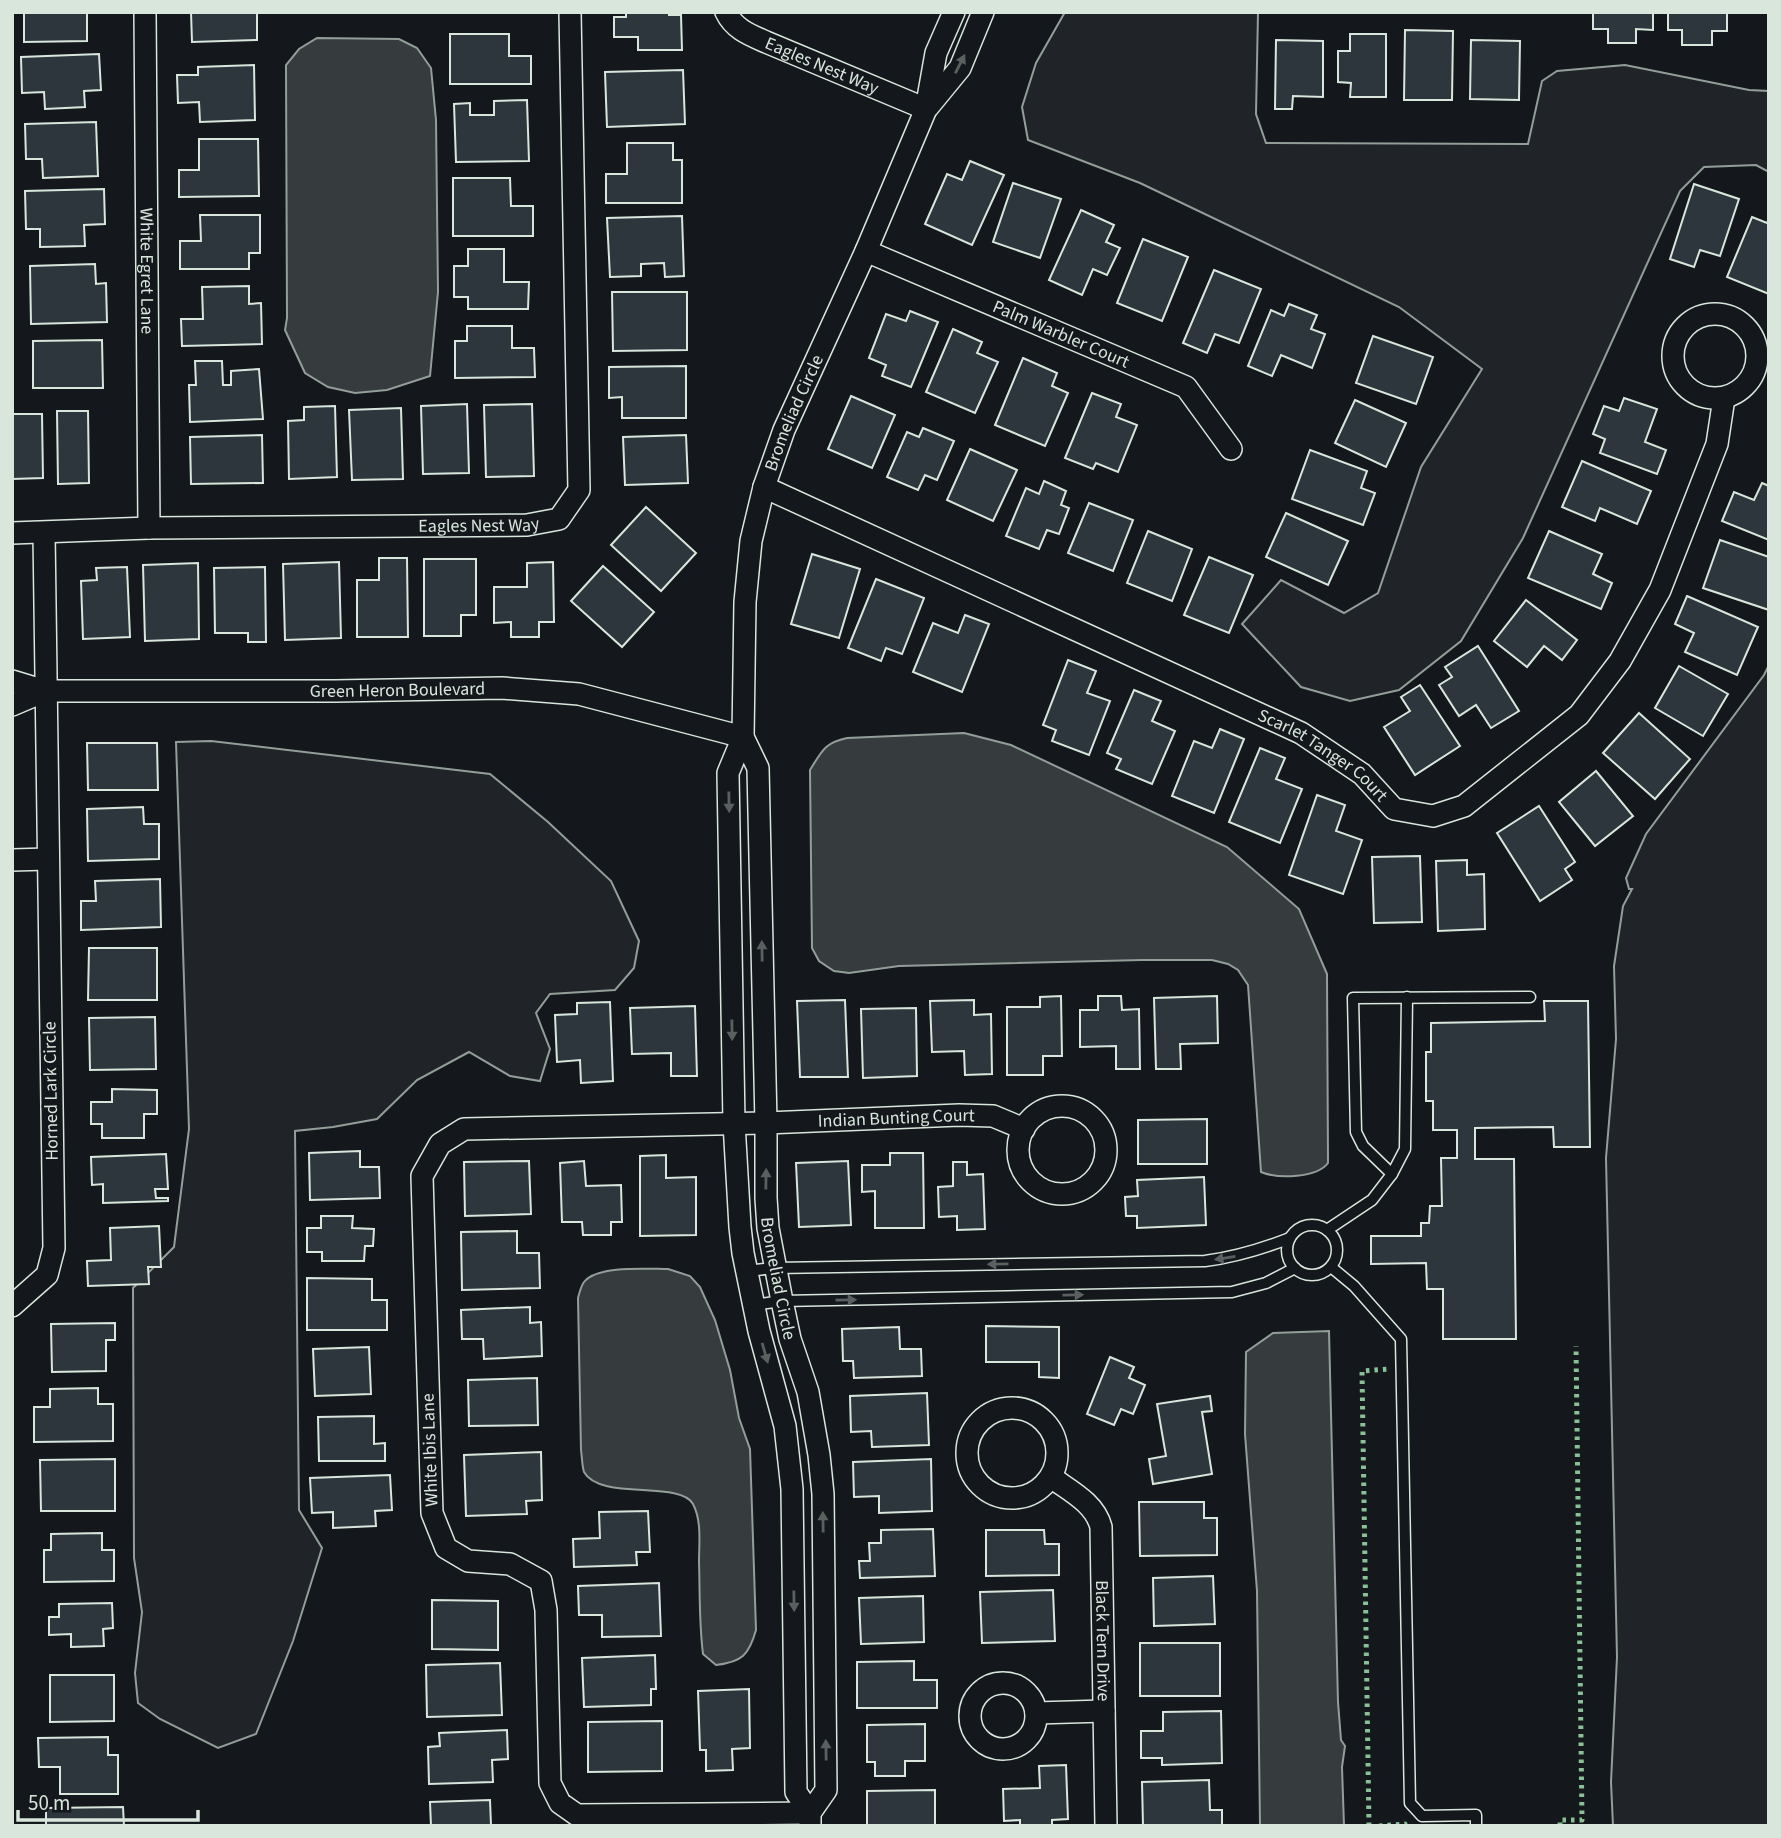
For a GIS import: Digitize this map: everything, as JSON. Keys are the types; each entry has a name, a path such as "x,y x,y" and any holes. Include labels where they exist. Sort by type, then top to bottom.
{"street":[{"name":"White Egret Lane","path":"145,12 149,528"},
{"name":"Eagles Nest Way","path":"12,533 149,528 527,525 559,519 579,490 570,12"},
{"name":"Eagles Nest Way","path":"726,12 730,21 766,42 926,109"},
{"name":"Bromeliad Circle","path":"810,1819 796,1792 792,1489 789,1450 753,1305 740,1227 734,1124 728,773 743,737 745,602 751,541 764,487 784,430 866,251 926,109 936,53 954,12"},
{"name":"Bromeliad Circle","path":"926,109 960,68 983,12"},
{"name":"Palm Warbler Court","path":"866,251 1186,387 1231,449"},
{"path":"1720,314 1736,319 1749,331 1757,346 1757,363 1752,378 1740,391 1724,398 1707,398 1692,391 1680,380 1674,364 1674,346 1681,331 1703,316 1720,314"},
{"name":"Scarlet Tanger Court","path":"764,487 1301,733 1362,774 1394,809 1433,816 1464,806 1579,715 1620,661 1660,590 1717,444 1724,398"},
{"name":"Horned Lark Circle","path":"12,1306 47,1275 54,1248 44,533"},
{"name":"Green Heron Boulevard","path":"12,681 45,691 502,688 579,694 743,737"},
{"name":"Green Heron Boulevard","path":"12,705 45,691"},
{"name":"Bromeliad Circle","path":"743,737 758,768 766,1198 775,1268 790,1339 816,1426 823,1494 826,1790 810,1819"},
{"path":"12,860 48,859"},
{"path":"1067,1107 1083,1111 1097,1122 1105,1137 1107,1154 1102,1170 1092,1183 1072,1194 1056,1194 1042,1189 1029,1180 1019,1159 1019,1143 1024,1129 1035,1116 1050,1108 1067,1107"},
{"name":"Indian Bunting Court","path":"766,1123 958,1115 993,1116 1024,1129"},
{"name":"White Ibis Lane","path":"766,1123 464,1129 439,1144 422,1176 432,1513 446,1548 468,1561 510,1564 541,1581 546,1610 550,1783 560,1803 577,1815 810,1819"},
{"path":"1022,1408 1035,1414 1047,1423 1058,1449 1057,1464 1051,1477 1041,1489 1012,1499 996,1496 982,1488 972,1475 967,1461 967,1445 972,1430 993,1411 1022,1408"},
{"name":"Black Tern Drive","path":"1051,1477 1091,1506 1098,1515 1102,1552 1106,1826"},
{"path":"1036,1713 1104,1711"}],"lane":[{"path":"1392,1174 1363,1146 1356,1132 1353,998 1530,997"},
{"path":"1327,1230 1371,1200 1392,1174 1405,1149 1407,998"},
{"path":"746,1271 775,1268 1205,1261 1255,1252 1290,1238 1303,1227 1312,1225 1327,1230 1336,1245 1335,1261 1324,1272 1309,1275 1294,1268 1287,1254 1290,1238"},
{"path":"1331,1267 1354,1286 1401,1339 1410,1803 1422,1816 1476,1815 1476,1826"},
{"path":"753,1305 782,1301 1232,1292 1266,1283 1294,1268"}],"shaded area":[{"path":"1065,12 1258,12 1256,114 1266,143 1528,144 1542,81 1557,71 1625,65 1749,90 1769,91 1769,172 1756,165 1704,167 1680,191 1523,538 1461,641 1399,690 1350,701 1301,687 1242,624 1281,580 1344,613 1378,593 1421,467 1482,369 1399,307 1140,183 1028,140 1022,107 1036,63"},
{"path":"317,38 399,39 417,48 431,68 436,120 438,292 430,376 387,390 355,393 328,387 305,373 285,330 286,65 299,49"},
{"path":"1769,665 1769,1826 1613,1826 1611,1782 1617,1657 1606,1158 1616,1039 1614,966 1623,906 1632,889 1629,889 1626,878 1646,834"},
{"path":"964,733 1011,745 1227,847 1299,909 1327,974 1328,1163 1323,1168 1297,1176 1277,1176 1261,1172 1248,985 1238,970 1228,964 1212,960 1142,960 899,966 849,973 834,971 819,961 812,948 810,770 828,745 847,738"},
{"path":"211,741 490,774 548,822 611,881 639,941 634,968 615,990 550,994 536,1013 550,1049 540,1081 510,1076 469,1052 417,1080 377,1119 295,1131 299,1510 322,1548 293,1641 256,1734 218,1748 160,1719 138,1703 135,1673 142,1612 134,1558 133,1288 174,1247 189,1129 176,742"},
{"path":"668,1269 690,1276 700,1287 715,1320 730,1370 739,1418 750,1449 756,1630 743,1656 732,1662 716,1665 703,1654 698,1518 693,1504 685,1497 673,1493 606,1486 593,1481 584,1472 582,1464 578,1298 582,1286 591,1277 611,1270"},
{"path":"1329,1331 1338,1702 1341,1740 1345,1746 1342,1767 1344,1826 1260,1826 1257,1591 1245,1434 1246,1352 1273,1333"}],"building":[{"path":"24,12 87,12 87,41 24,42"},
{"path":"191,12 257,12 257,40 192,42"},
{"path":"626,12 669,12 669,15 681,15 682,50 638,50 638,37 614,37 614,17 626,17"},
{"path":"1593,12 1653,12 1653,30 1636,29 1636,43 1608,43 1608,29 1593,29"},
{"path":"1668,12 1727,12 1727,31 1712,31 1712,45 1682,45 1682,30 1668,30"},
{"path":"1405,30 1453,31 1452,100 1404,100"},
{"path":"450,34 509,34 509,56 531,56 531,84 450,84"},
{"path":"1350,34 1386,34 1386,97 1350,97 1351,83 1338,82 1338,51 1350,51"},
{"path":"1276,40 1323,41 1323,97 1293,96 1292,109 1275,109"},
{"path":"1471,40 1520,41 1519,100 1470,99"},
{"path":"99,54 101,90 84,91 85,107 45,109 44,92 22,93 21,57"},
{"path":"254,65 255,120 200,122 199,102 178,103 177,75 198,75 198,67"},
{"path":"683,70 685,124 607,127 605,72"},
{"path":"527,100 529,161 456,162 454,104 470,103 470,115 494,115 494,101"},
{"path":"96,122 98,176 43,178 42,159 26,159 25,124"},
{"path":"199,139 258,139 259,196 179,197 179,170 199,170"},
{"path":"627,143 673,143 673,160 682,160 682,203 606,203 606,174 627,174"},
{"path":"970,161 1004,175 972,245 925,224 947,174 962,180"},
{"path":"453,178 510,178 511,206 533,206 533,236 453,236"},
{"path":"1013,183 1061,199 1040,258 993,242"},
{"path":"1694,184 1739,199 1720,256 1700,250 1694,267 1670,259"},
{"path":"104,189 105,224 84,225 85,246 40,247 40,229 26,229 25,191"},
{"path":"1081,210 1114,225 1106,242 1120,248 1107,275 1093,269 1082,295 1049,280"},
{"path":"200,215 260,215 260,253 249,253 249,269 180,269 180,241 201,241"},
{"path":"682,216 684,276 665,277 664,263 641,264 641,276 610,277 607,218"},
{"path":"1752,217 1767,223 1769,219 1769,294 1727,277"},
{"path":"1143,239 1188,257 1162,321 1117,303"},
{"path":"468,249 504,249 504,282 529,282 528,309 468,309 468,297 454,297 454,266 468,266"},
{"path":"95,264 96,284 106,283 107,322 31,324 30,266"},
{"path":"1214,270 1261,289 1239,343 1215,334 1207,353 1183,343"},
{"path":"249,286 249,304 261,303 262,344 182,346 181,319 203,319 202,287"},
{"path":"612,292 687,292 687,350 613,351"},
{"path":"1289,304 1317,315 1311,329 1325,334 1312,368 1281,355 1272,376 1248,366 1271,310 1284,316"},
{"path":"910,311 938,322 911,387 882,376 886,365 869,358 886,314 906,321"},
{"path":"467,326 512,326 512,348 534,348 535,377 455,378 455,341 467,341"},
{"path":"953,329 982,342 977,353 998,362 975,413 926,392"},
{"path":"1373,336 1433,357 1416,404 1356,383"},
{"path":"102,340 103,388 33,388 33,341"},
{"path":"1023,358 1057,373 1052,386 1068,393 1045,446 995,425"},
{"path":"195,361 222,361 223,385 231,385 231,371 259,369 263,419 190,422 189,385 196,385"},
{"path":"686,366 686,418 622,418 622,397 609,398 609,367"},
{"path":"1092,393 1121,404 1116,417 1137,425 1118,472 1096,463 1093,469 1065,458"},
{"path":"851,396 895,415 872,468 828,449"},
{"path":"1624,398 1657,409 1645,442 1666,450 1657,474 1600,453 1605,439 1593,434 1604,406 1619,411"},
{"path":"1355,400 1406,423 1386,467 1335,443"},
{"path":"467,404 469,473 423,474 421,406"},
{"path":"532,404 534,476 486,477 484,405"},
{"path":"335,406 337,477 289,479 288,421 304,420 304,407"},
{"path":"401,408 403,479 352,480 349,410"},
{"path":"57,411 88,411 89,483 58,484"},
{"path":"12,414 42,414 43,478 12,479"},
{"path":"923,428 954,441 937,480 925,475 918,490 887,477 907,432 919,437"},
{"path":"262,435 263,483 191,484 190,437"},
{"path":"686,435 688,483 625,485 623,437"},
{"path":"970,449 1017,470 993,521 947,500"},
{"path":"1310,450 1367,471 1361,488 1375,493 1363,525 1292,499"},
{"path":"1582,461 1651,491 1637,524 1600,508 1595,521 1562,507"},
{"path":"1044,481 1066,491 1061,505 1069,508 1059,534 1047,530 1039,549 1006,536 1026,488 1039,494"},
{"path":"1762,483 1769,486 1769,540 1722,521 1734,492 1754,500"},
{"path":"1089,503 1133,520 1113,571 1068,553"},
{"path":"646,507 696,553 661,591 611,545"},
{"path":"1286,513 1348,541 1328,585 1266,557"},
{"path":"1148,531 1192,549 1172,601 1127,583"},
{"path":"1549,531 1602,554 1593,574 1612,583 1601,609 1528,578"},
{"path":"1720,540 1769,557 1769,610 1703,588"},
{"path":"812,554 860,569 839,638 791,624"},
{"path":"1209,557 1253,575 1229,633 1184,615"},
{"path":"379,558 407,558 408,637 357,637 357,580 379,580"},
{"path":"424,559 476,559 476,615 461,615 461,636 424,636"},
{"path":"339,562 341,638 285,640 283,564"},
{"path":"553,562 554,622 539,622 539,637 511,637 511,622 494,623 494,587 527,587 527,563"},
{"path":"198,563 199,639 145,641 143,565"},
{"path":"603,566 654,612 622,647 571,601"},
{"path":"127,567 130,637 83,639 81,581 97,580 96,568"},
{"path":"265,567 266,642 248,642 248,633 215,633 214,568"},
{"path":"876,579 924,598 902,654 886,648 881,661 848,648"},
{"path":"1687,596 1758,627 1737,675 1685,652 1694,633 1675,624"},
{"path":"1526,600 1577,640 1562,660 1544,646 1527,667 1494,641"},
{"path":"965,615 989,624 962,692 913,672 933,623 958,633"},
{"path":"1478,646 1519,711 1491,728 1476,705 1459,716 1439,685 1452,677 1445,667"},
{"path":"1068,660 1096,671 1087,693 1110,701 1089,755 1052,741 1056,730 1043,725"},
{"path":"1679,666 1728,694 1703,736 1655,708"},
{"path":"1420,685 1460,746 1415,775 1384,727 1410,711 1401,697"},
{"path":"1134,690 1161,701 1152,721 1175,731 1152,784 1116,769 1121,759 1107,753"},
{"path":"1639,713 1690,759 1655,799 1603,753"},
{"path":"1220,729 1244,739 1214,813 1172,796 1194,741 1212,748"},
{"path":"87,743 157,743 158,790 88,790"},
{"path":"1260,748 1285,758 1276,779 1302,789 1280,843 1229,822"},
{"path":"1596,771 1633,816 1595,846 1559,802"},
{"path":"1317,795 1345,805 1336,831 1362,840 1343,894 1289,875"},
{"path":"1539,806 1575,862 1565,869 1572,880 1540,901 1497,833"},
{"path":"143,807 144,824 159,824 159,859 88,861 87,809"},
{"path":"1420,856 1422,922 1374,923 1372,857"},
{"path":"1467,860 1467,875 1484,874 1485,929 1438,931 1436,861"},
{"path":"160,879 161,927 81,930 81,901 96,901 95,881"},
{"path":"89,948 157,948 157,1000 88,1000"},
{"path":"1061,996 1062,1056 1043,1056 1043,1075 1007,1075 1007,1007 1040,1007 1040,997"},
{"path":"1098,996 1121,996 1122,1010 1139,1009 1140,1069 1116,1069 1116,1046 1080,1047 1080,1010 1098,1010"},
{"path":"1217,996 1218,1043 1180,1044 1181,1069 1156,1069 1154,998"},
{"path":"845,1000 848,1077 800,1077 797,1001"},
{"path":"974,1000 974,1015 991,1014 992,1074 965,1075 964,1051 932,1052 930,1001"},
{"path":"1544,1001 1588,1001 1590,1147 1554,1147 1553,1127 1475,1128 1475,1159 1514,1159 1516,1339 1443,1339 1443,1289 1427,1289 1426,1263 1371,1264 1371,1236 1421,1236 1421,1223 1429,1223 1430,1206 1442,1206 1441,1158 1457,1158 1457,1130 1433,1130 1433,1101 1426,1101 1426,1052 1431,1052 1431,1023 1545,1021"},
{"path":"610,1002 613,1081 581,1083 580,1060 557,1062 555,1015 577,1014 577,1003"},
{"path":"695,1006 697,1076 671,1076 671,1053 632,1054 630,1008"},
{"path":"916,1008 917,1076 863,1078 861,1009"},
{"path":"155,1017 156,1069 90,1070 89,1018"},
{"path":"112,1089 157,1090 157,1114 144,1114 144,1138 102,1138 102,1124 91,1124 91,1102 112,1102"},
{"path":"1207,1119 1207,1164 1138,1164 1138,1120"},
{"path":"360,1151 360,1167 379,1167 380,1198 310,1200 309,1153"},
{"path":"890,1153 923,1153 924,1228 875,1228 875,1191 862,1192 862,1165 890,1165"},
{"path":"166,1154 168,1189 155,1189 156,1198 168,1198 168,1201 103,1203 103,1184 92,1185 91,1157"},
{"path":"666,1155 666,1178 696,1177 696,1235 640,1236 640,1156"},
{"path":"529,1161 531,1214 465,1216 464,1162"},
{"path":"584,1161 586,1186 621,1185 622,1222 611,1222 611,1235 583,1235 582,1222 562,1222 560,1163"},
{"path":"848,1161 851,1225 799,1227 796,1163"},
{"path":"953,1162 967,1162 967,1175 983,1174 985,1229 957,1230 957,1216 939,1217 938,1187 953,1186"},
{"path":"1204,1177 1206,1225 1137,1228 1137,1216 1126,1216 1125,1197 1138,1196 1137,1180"},
{"path":"321,1216 353,1216 352,1228 374,1229 373,1246 365,1246 364,1261 322,1261 322,1252 307,1252 307,1228 321,1228"},
{"path":"159,1226 161,1267 148,1267 149,1284 88,1286 87,1261 111,1260 110,1228"},
{"path":"517,1231 517,1253 539,1253 540,1288 462,1290 461,1232"},
{"path":"307,1278 372,1279 372,1300 387,1300 387,1330 307,1330"},
{"path":"530,1307 530,1323 541,1322 542,1356 484,1359 483,1339 462,1339 461,1310"},
{"path":"115,1323 115,1340 106,1340 106,1371 52,1372 51,1324"},
{"path":"986,1326 1059,1327 1059,1378 1039,1377 1039,1362 986,1362"},
{"path":"899,1327 900,1349 921,1349 922,1376 854,1378 853,1361 843,1361 842,1329"},
{"path":"369,1347 371,1394 315,1396 313,1349"},
{"path":"1110,1357 1134,1367 1129,1378 1145,1385 1133,1414 1121,1409 1114,1425 1087,1414"},
{"path":"537,1378 538,1425 469,1426 468,1380"},
{"path":"98,1388 98,1404 113,1404 113,1441 34,1442 34,1407 50,1407 50,1389"},
{"path":"927,1393 929,1445 872,1447 871,1431 851,1432 850,1396"},
{"path":"1210,1396 1212,1411 1202,1412 1212,1474 1153,1484 1149,1459 1166,1456 1157,1404"},
{"path":"374,1416 374,1444 385,1443 385,1461 319,1461 318,1417"},
{"path":"541,1452 542,1500 526,1501 527,1514 466,1516 464,1455"},
{"path":"115,1459 115,1511 41,1511 40,1460"},
{"path":"931,1459 932,1511 879,1513 879,1496 854,1497 853,1462"},
{"path":"390,1475 392,1510 375,1511 376,1526 333,1528 333,1512 312,1513 310,1478"},
{"path":"1139,1502 1204,1502 1204,1518 1217,1518 1217,1555 1140,1556"},
{"path":"648,1511 650,1552 636,1552 637,1565 574,1567 573,1539 600,1538 599,1512"},
{"path":"933,1529 935,1576 860,1578 859,1561 870,1561 869,1543 881,1543 881,1530"},
{"path":"986,1530 1044,1530 1045,1544 1059,1544 1059,1575 986,1576"},
{"path":"102,1533 102,1550 114,1550 114,1581 44,1582 44,1550 51,1550 51,1534"},
{"path":"1213,1576 1215,1624 1154,1626 1153,1578"},
{"path":"659,1583 661,1636 602,1637 602,1615 579,1615 578,1586"},
{"path":"1053,1590 1055,1641 982,1643 980,1592"},
{"path":"923,1596 924,1642 861,1644 859,1598"},
{"path":"432,1600 498,1601 498,1650 432,1649"},
{"path":"112,1603 113,1628 103,1629 104,1646 71,1647 71,1634 49,1635 49,1617 59,1617 59,1604"},
{"path":"1140,1643 1220,1643 1220,1696 1140,1696"},
{"path":"655,1655 656,1689 651,1689 651,1705 584,1707 582,1658"},
{"path":"914,1661 914,1680 937,1680 937,1708 857,1708 857,1662"},
{"path":"500,1663 502,1715 427,1717 426,1665"},
{"path":"50,1675 114,1675 114,1721 50,1722"},
{"path":"749,1689 750,1748 732,1749 733,1770 706,1771 706,1750 700,1750 698,1691"},
{"path":"1221,1711 1222,1763 1162,1765 1162,1758 1141,1758 1141,1731 1163,1731 1163,1712"},
{"path":"662,1721 662,1771 588,1772 588,1722"},
{"path":"925,1724 925,1761 905,1761 905,1776 875,1776 875,1762 867,1762 867,1725"},
{"path":"507,1730 508,1759 492,1760 493,1782 429,1784 428,1747 440,1746 439,1733"},
{"path":"108,1737 108,1755 118,1755 118,1794 60,1794 60,1767 39,1767 38,1738"},
{"path":"1066,1765 1068,1819 1052,1820 1052,1826 1020,1826 1020,1820 1004,1821 1003,1789 1040,1788 1039,1766"},
{"path":"1209,1780 1210,1810 1222,1810 1222,1826 1143,1826 1142,1782"},
{"path":"935,1790 935,1826 867,1826 867,1791"},
{"path":"490,1800 491,1825 431,1826 430,1802"},
{"path":"123,1807 124,1826 46,1826 46,1808"}],"hedge":[{"path":"1560,1826 1560,1820 1582,1820 1576,1346"},
{"path":"1369,1826 1362,1371 1389,1369"},
{"path":"1379,1826 1405,1826"}]}
